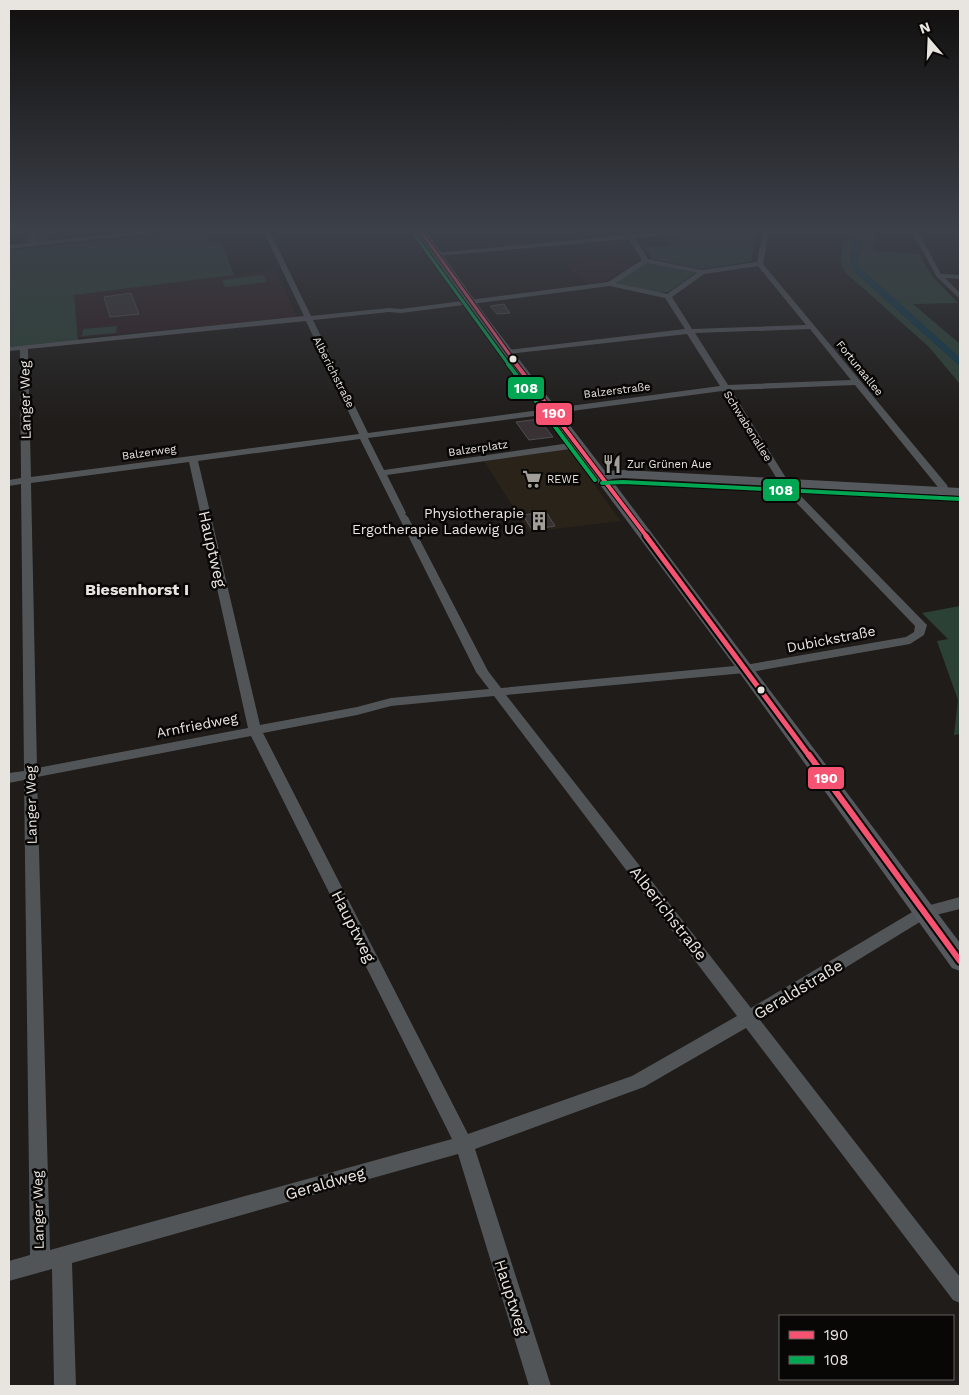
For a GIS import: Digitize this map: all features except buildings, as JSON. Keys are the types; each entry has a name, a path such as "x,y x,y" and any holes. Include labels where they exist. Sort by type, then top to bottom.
{"main road":[{"path":"466,295 577,445 752,668 960,961"},
{"path":"601,476 623,474 960,492"}],"street":[{"name":"Alberichstraße","path":"296,295 381,473 477,664 960,1293"},
{"path":"9,349 524,295"},
{"path":"664,295 668,296"},
{"name":"Fortunaallee","path":"785,295 942,485 944,491"},
{"name":"Schwabenallee","path":"668,296 783,482 921,625 920,632"},
{"path":"508,352 690,331 811,327"},
{"name":"Langer Weg","path":"24,347 40,1262"},
{"name":"Balzerstraße","path":"292,444 724,388 856,382"},
{"name":"Balzerweg","path":"9,483 292,444"},
{"name":"Balzerplatz","path":"381,473 577,445"},
{"name":"Hauptweg","path":"193,458 255,730 464,1144 540,1386"},
{"name":"Dubickstraße","path":"499,692 752,668 910,640 920,632"},
{"name":"Arnfriedweg","path":"9,778 357,711 390,702 499,692"},
{"name":"Geraldstraße","path":"638,1082 749,1018 924,912 960,903"},
{"name":"Geraldweg","path":"9,1271 464,1144 638,1082"},
{"name":"Langer Weg","path":"62,1256 65,1386"}],"shaded area":[{"path":"73,295 287,295 297,317 78,338"},
{"path":"568,449 621,521 529,532 484,461"}],"green space":[{"path":"9,295 74,295 78,340 9,347"},
{"path":"871,295 881,295 960,366 960,384 929,347"},
{"path":"890,295 950,295 958,303 913,304 960,344 960,358"},
{"path":"117,326 116,333 82,336 83,329"},
{"path":"960,606 960,734 954,735 958,700 937,641 948,639 922,613"}],"water":[{"path":"881,295 890,295 960,358 960,366"}],"transit line":[{"name":"108","path":"457,295 595,480"},
{"name":"190","path":"466,295 737,657 960,961"},
{"name":"108","path":"602,483 623,482 960,499"}],"place":[{"name":"Zur Grünen Aue","path":"612,464"},
{"name":"REWE","path":"532,479"},
{"name":"Physiotherapie Ergotherapie Ladewig UG","path":"539,521"}],"district":[{"name":"Biesenhorst I","path":"137,589"}]}
